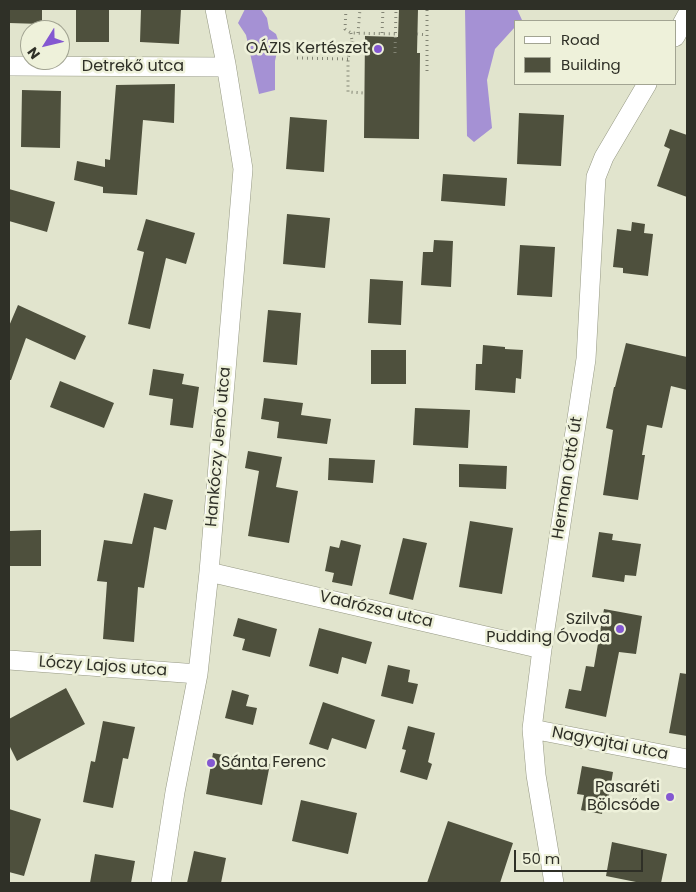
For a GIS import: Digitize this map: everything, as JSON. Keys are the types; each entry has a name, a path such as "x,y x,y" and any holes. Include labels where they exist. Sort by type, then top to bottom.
{"street":[{"name":"Hankóczy Jenő utca","path":"160,883 175,792 198,674 209,572 242,169 215,9"},
{"path":"676,35 687,15"},
{"name":"Detrekő utca","path":"9,66 226,68"},
{"name":"Herman Ottó út","path":"554,883 536,775 532,729 542,648 586,359 596,177 604,157 646,85"},
{"name":"Vadrózsa utca","path":"209,572 542,648"},
{"name":"Lóczy Lajos utca","path":"9,660 198,674"},
{"name":"Nagyajtai utca","path":"532,729 687,759"}],"path":[{"path":"346,9 345,29 350,33 357,49 365,50"},
{"path":"358,32 360,9"},
{"path":"382,33 383,9"},
{"path":"395,52 397,33 396,9"},
{"path":"427,71 428,9"},
{"path":"350,33 397,33"},
{"path":"417,34 427,35"},
{"path":"352,41 348,59 348,92 364,93"},
{"path":"297,58 348,59"}],"shaded area":[{"path":"245,9 261,9 267,18 269,29 276,34 279,43 275,61 275,90 259,94 246,35 238,23"},
{"path":"465,9 517,9 522,20 514,20 514,28 495,49 487,80 492,128 474,142 467,136"}],"building":[{"path":"9,9 42,9 42,20 20,20 20,23 9,23"},
{"path":"76,9 109,9 109,42 76,42"},
{"path":"141,9 181,9 179,44 140,42"},
{"path":"399,9 418,9 417,53 420,53 419,139 364,138 365,36 398,37"},
{"path":"175,84 174,123 143,120 137,195 103,193 103,187 74,180 77,161 105,167 105,159 110,160 116,85"},
{"path":"22,90 61,91 60,148 21,147"},
{"path":"519,113 564,115 561,166 517,164"},
{"path":"290,117 327,120 324,172 286,169"},
{"path":"670,129 687,135 687,197 657,186 670,149 664,146"},
{"path":"443,174 507,178 505,206 441,201"},
{"path":"9,189 55,202 47,232 9,221"},
{"path":"287,214 330,218 325,268 283,264"},
{"path":"146,219 195,233 186,264 166,258 150,329 128,324 144,252 137,250"},
{"path":"632,222 645,224 644,233 653,234 648,276 623,273 623,268 613,267 617,229 631,231"},
{"path":"434,240 453,241 451,287 421,285 423,252 433,252"},
{"path":"520,245 555,247 552,297 517,295"},
{"path":"370,279 403,281 401,325 368,323"},
{"path":"18,305 86,336 75,360 26,338 11,380 9,380 9,326"},
{"path":"268,310 301,313 297,365 263,362"},
{"path":"626,343 687,357 687,390 671,386 662,428 647,425 642,455 645,455 638,500 603,495 613,430 606,428 614,387"},
{"path":"483,345 523,350 521,379 516,378 515,393 475,390 476,364 482,364"},
{"path":"371,350 406,350 406,384 371,384"},
{"path":"153,369 184,374 182,384 199,387 193,428 170,425 173,399 149,395"},
{"path":"60,381 114,403 104,428 50,407"},
{"path":"264,398 303,403 301,415 331,419 327,444 277,438 279,422 261,419"},
{"path":"415,408 470,410 468,448 413,445"},
{"path":"248,451 282,457 276,487 298,491 289,543 248,536 259,471 245,468"},
{"path":"329,458 375,460 373,483 328,480"},
{"path":"459,464 507,466 506,489 459,487"},
{"path":"144,493 173,500 166,530 154,527 144,588 138,587 134,642 103,639 107,582 97,581 104,540 132,544"},
{"path":"470,521 513,528 502,594 459,587"},
{"path":"41,530 41,566 9,566 9,531"},
{"path":"599,532 613,534 612,540 641,544 636,576 625,575 624,582 592,577"},
{"path":"403,538 427,543 413,600 389,594"},
{"path":"341,540 361,545 352,586 332,582 334,573 325,571 330,546 339,548"},
{"path":"604,609 642,616 636,654 619,652 606,717 565,708 569,689 581,691 586,666 594,667"},
{"path":"238,618 277,629 270,657 242,650 245,639 233,636"},
{"path":"319,628 372,642 366,664 342,657 338,674 309,666"},
{"path":"388,665 410,670 408,682 418,684 413,704 381,696"},
{"path":"680,673 687,674 687,736 669,733"},
{"path":"66,688 85,724 17,761 9,745 9,719"},
{"path":"232,690 249,695 246,706 257,708 253,725 225,718"},
{"path":"323,702 375,720 366,749 332,738 328,750 309,744"},
{"path":"103,721 135,727 128,759 123,758 113,808 83,802 91,761 95,762"},
{"path":"408,726 435,733 428,762 432,764 427,780 400,772 406,750 402,749"},
{"path":"213,753 270,764 262,805 206,794"},
{"path":"582,766 613,772 607,808 603,807 602,814 581,810 584,795 577,794"},
{"path":"301,800 357,813 348,854 292,841"},
{"path":"9,809 41,819 24,876 9,872"},
{"path":"448,821 513,843 500,883 427,883"},
{"path":"612,842 667,854 661,883 641,883 606,876"},
{"path":"194,851 226,858 221,883 187,883"},
{"path":"95,854 135,861 131,883 90,883"}],"place":[{"name":"OÁZIS Kertészet","path":"378,49"},
{"name":"Szilva Pudding Óvoda","path":"620,629"},
{"name":"Sánta Ferenc","path":"211,763"},
{"name":"Pasaréti Bölcsőde","path":"670,797"}]}
